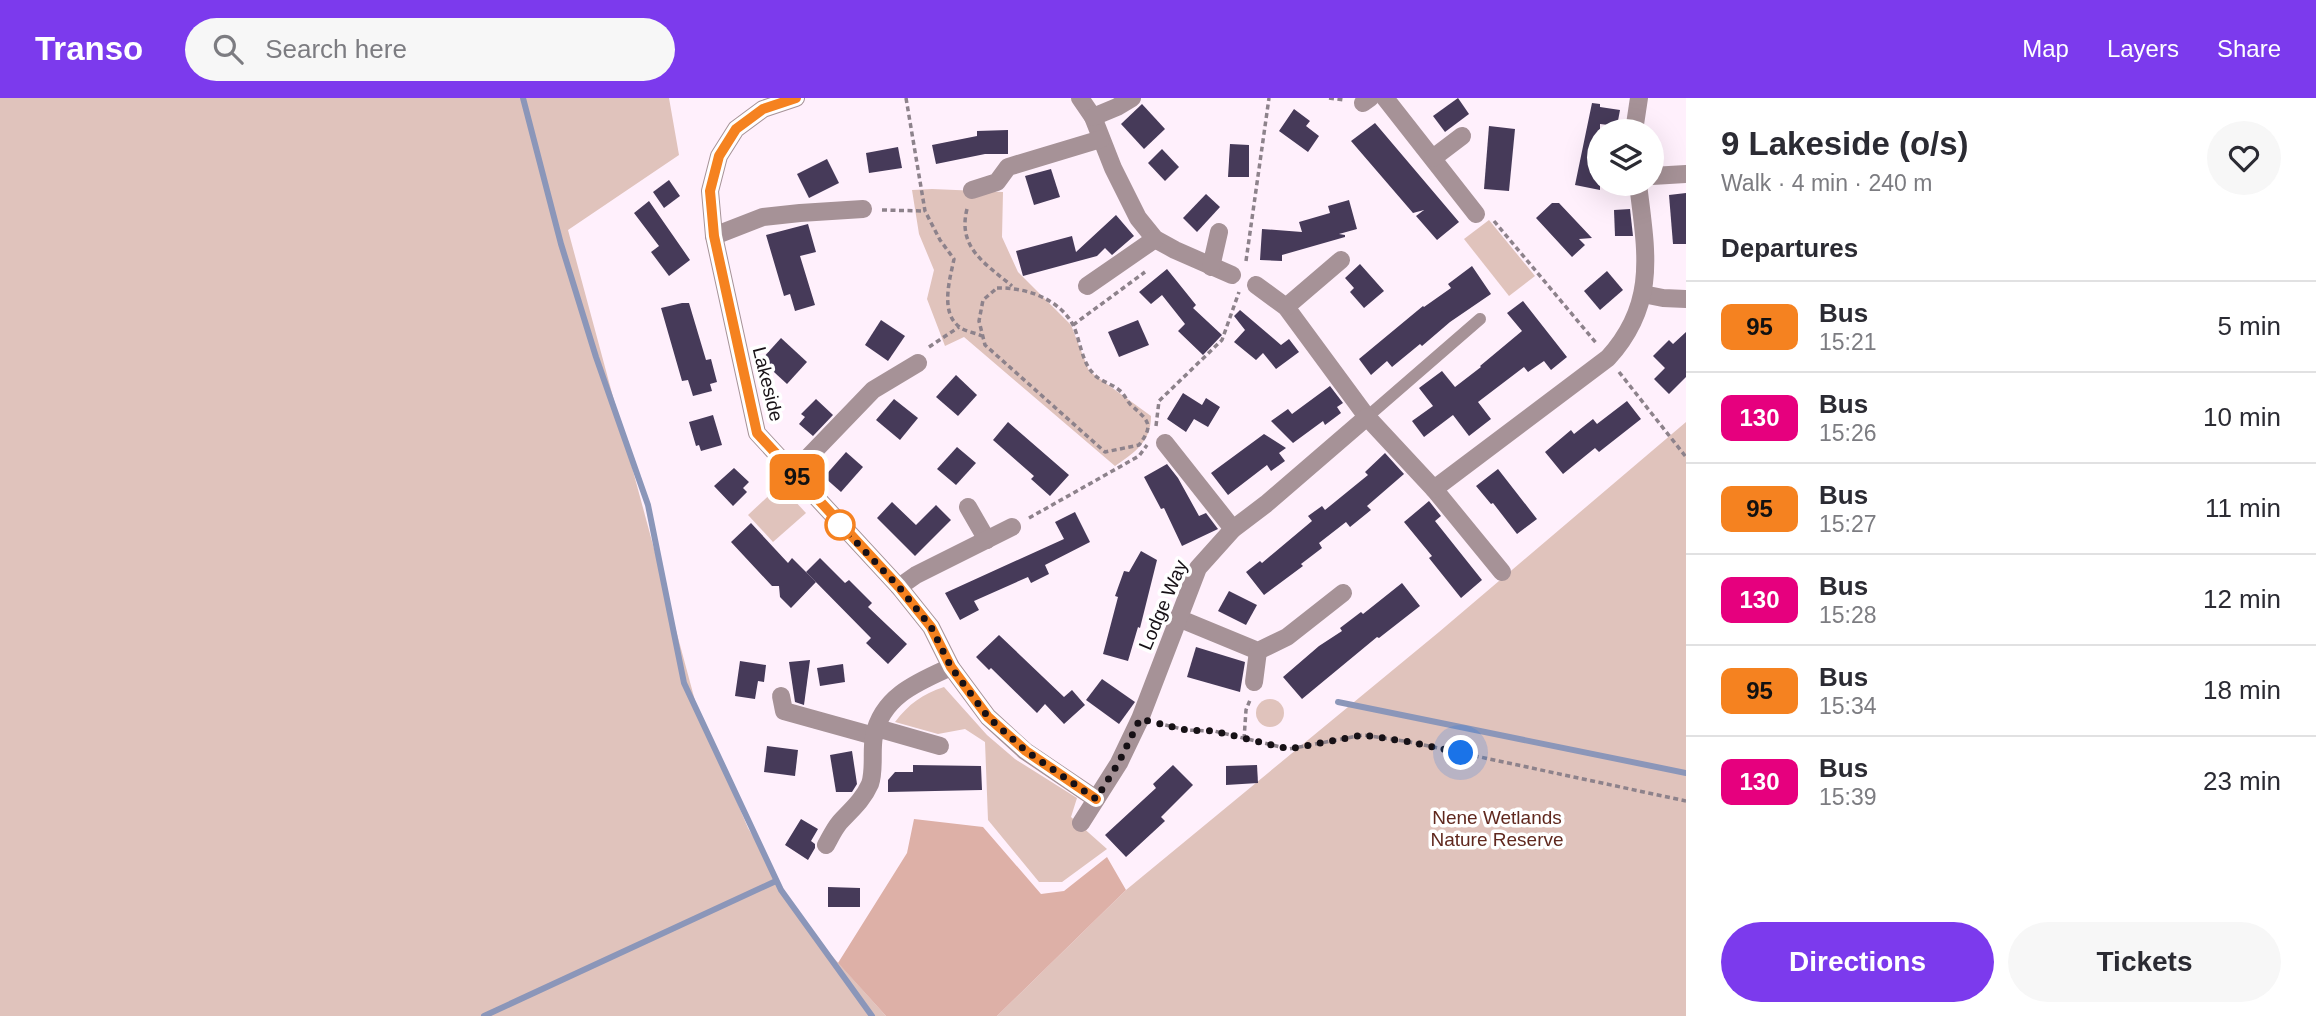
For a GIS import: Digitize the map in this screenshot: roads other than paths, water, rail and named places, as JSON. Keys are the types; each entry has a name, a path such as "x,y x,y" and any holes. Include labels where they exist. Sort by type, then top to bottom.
{"street":[{"name":"Lakeside","path":"796,98 763,109 736,129 719,156 710,191 714,236 757,433 899,587 931,627 951,667 988,717 1026,751 1096,799"},
{"path":"1080,98 1093,117 1113,168 1138,218 1155,239 1211,267 1239,270"},
{"path":"1093,117 1132,98"},
{"path":"1385,98 1476,214"},
{"path":"1636,119 1639,98"},
{"path":"1433,158 1462,136"},
{"path":"972,190 997,182 1008,167 1101,139"},
{"path":"1664,175 1686,174"},
{"path":"1434,489 1608,358 1622,343 1643,294 1646,268 1639,196"},
{"path":"714,236 763,217 863,209"},
{"path":"1211,267 1219,233"},
{"path":"1087,286 1155,239"},
{"path":"1286,307 1341,260"},
{"path":"1256,285 1286,307 1367,417 1434,489 1502,572"},
{"path":"1643,294 1686,299"},
{"path":"793,473 873,390 918,363"},
{"name":"Lodge Way","path":"1081,823 1119,762 1140,719 1198,568 1233,529 1367,417"},
{"path":"1158,437 1233,529"},
{"path":"968,507 987,540"},
{"path":"899,587 916,575 1012,527"},
{"path":"1178,618 1258,651 1287,637 1343,593"},
{"path":"1254,682 1258,651"},
{"path":"826,845 838,824 857,806 870,783 876,732 885,711 901,692 916,682 951,667"},
{"path":"780,696 784,711 940,746"}],"lane":[{"path":"1367,417 1480,319"}],"waterway":[{"path":"523,98 561,244 596,357 648,505 684,683 781,890 872,1016"},
{"path":"1338,702 1686,773"},
{"path":"484,1016 776,881"}],"park label":[{"name":"Nene Wetlands Nature Reserve","path":"1497,828"}]}
